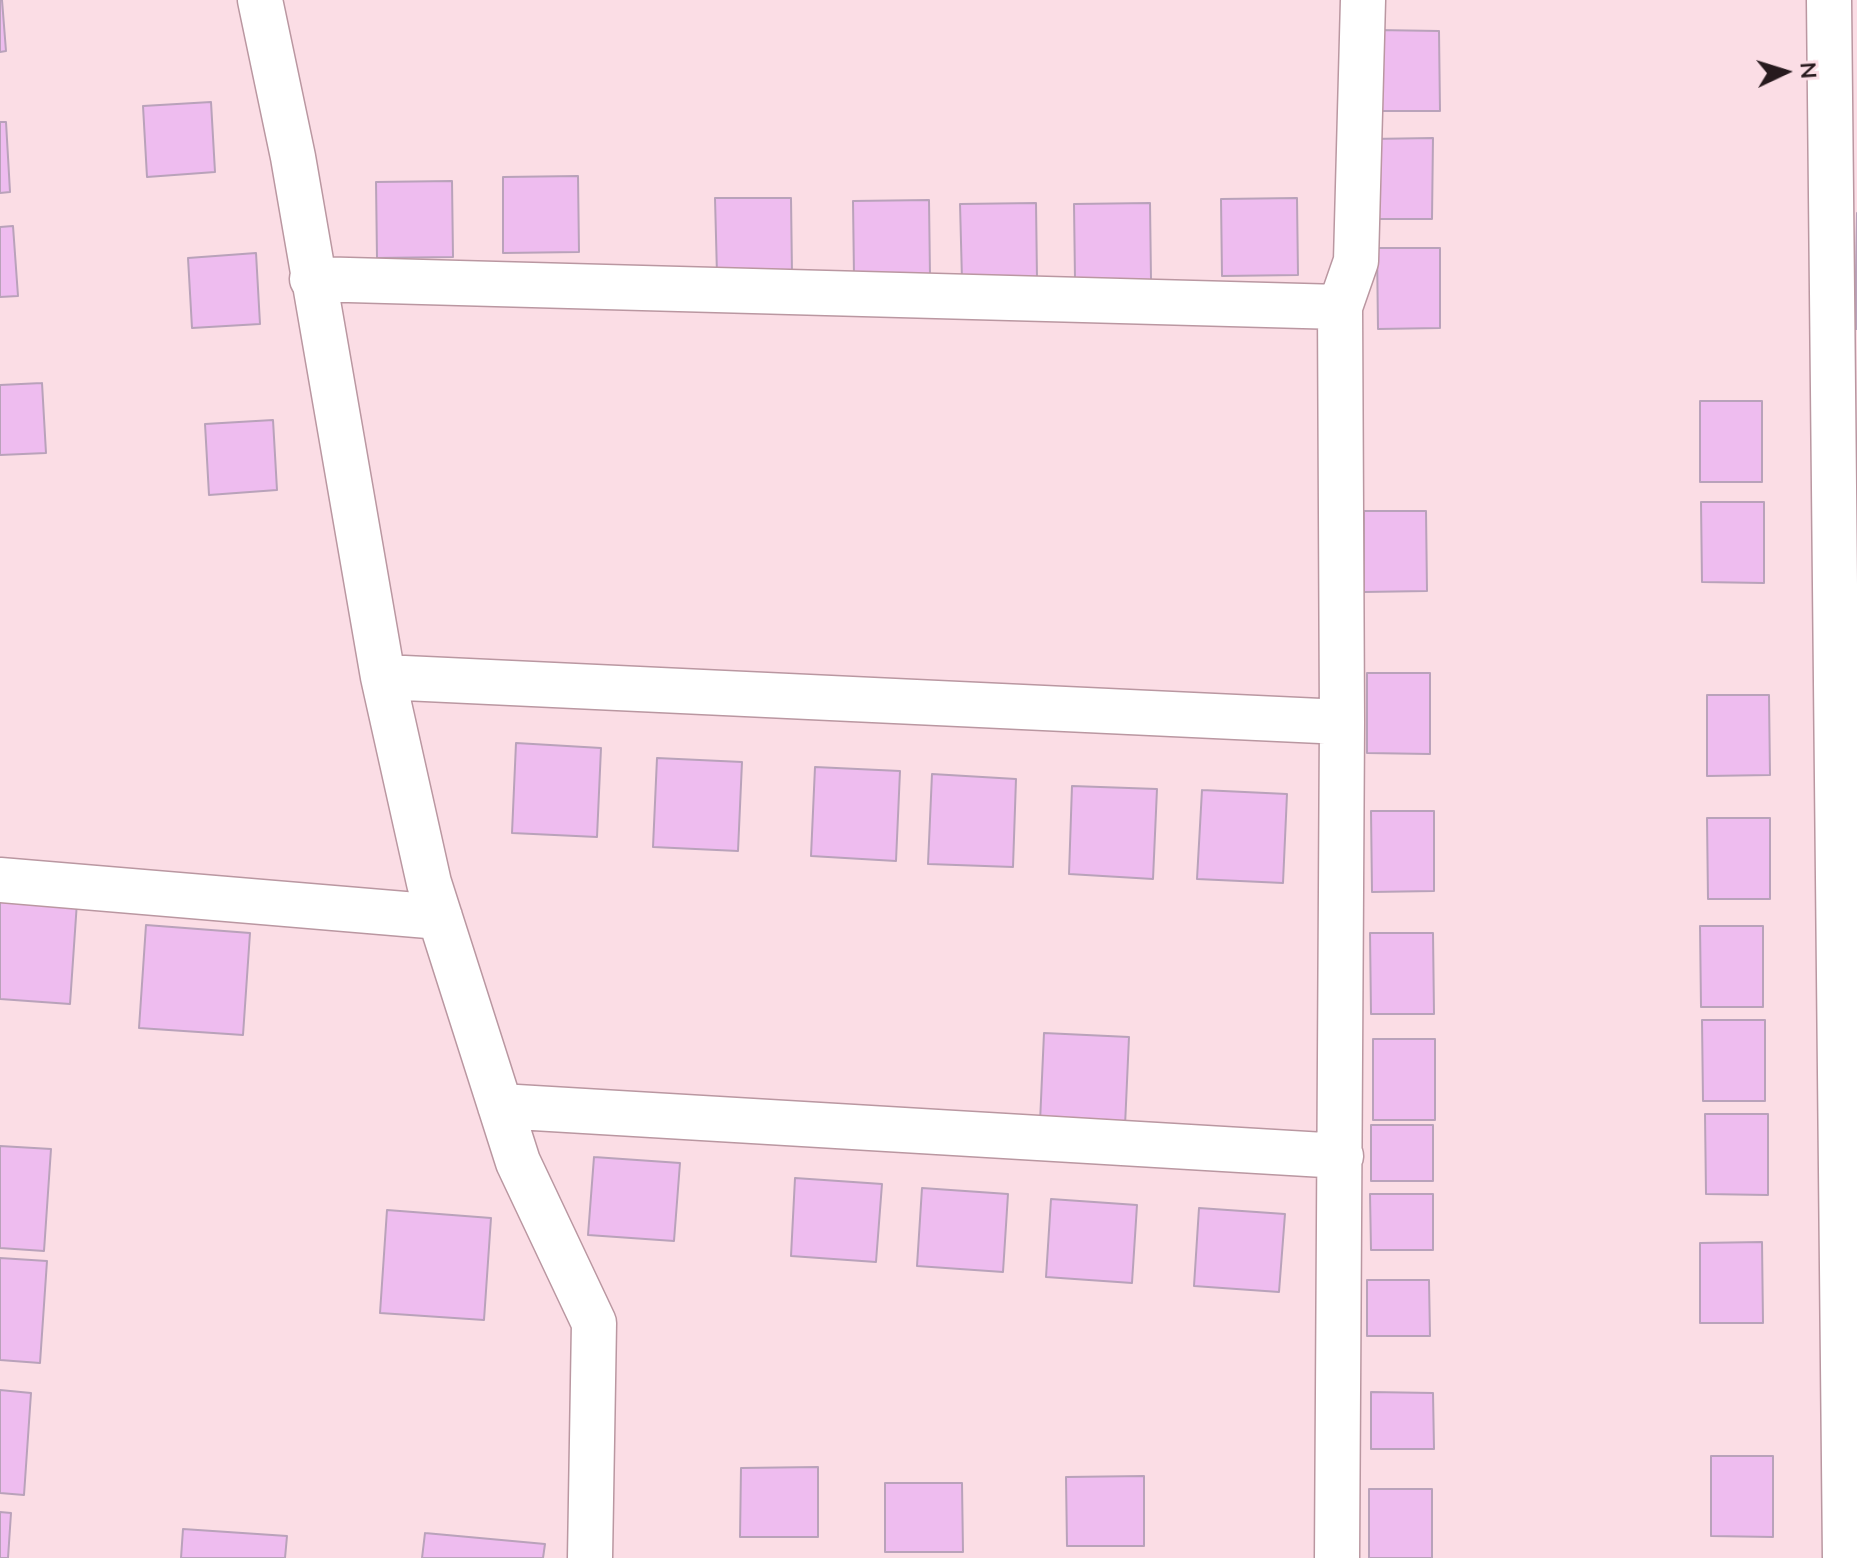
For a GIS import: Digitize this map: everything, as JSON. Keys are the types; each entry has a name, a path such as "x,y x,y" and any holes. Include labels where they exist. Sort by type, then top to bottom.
{"street":[{"path":"260,0 293,157 383,677 429,883 518,1162 594,1323 590,1558"},
{"path":"1337,1558 1341,1156 1340,307 1356,261 1363,0"},
{"path":"1829,0 1845,1558"},
{"path":"312,279 1340,307"},
{"path":"383,677 1342,722"},
{"path":"0,880 440,917"},
{"path":"500,1106 1341,1156"}],"building":[{"path":"0,0 6,51 0,52"},
{"path":"1377,30 1439,31 1440,111 1378,111"},
{"path":"211,102 215,172 147,177 143,106"},
{"path":"0,122 6,122 10,192 0,193"},
{"path":"1433,138 1432,219 1370,219 1370,139"},
{"path":"578,176 579,252 503,253 503,177"},
{"path":"452,181 453,257 377,258 376,182"},
{"path":"715,198 791,198 792,274 717,275"},
{"path":"1297,198 1298,275 1222,276 1221,199"},
{"path":"929,200 930,276 854,277 853,201"},
{"path":"1036,203 1037,279 962,280 960,204"},
{"path":"1150,203 1151,280 1075,280 1074,204"},
{"path":"1857,213 1857,329 1855,329"},
{"path":"13,226 18,296 0,297 0,227"},
{"path":"1377,248 1440,248 1440,328 1378,329"},
{"path":"256,253 260,324 192,328 188,258"},
{"path":"42,383 46,453 0,455 0,385"},
{"path":"1700,401 1762,401 1762,482 1700,482"},
{"path":"273,420 277,490 209,495 205,424"},
{"path":"1701,502 1764,502 1764,583 1702,582"},
{"path":"1364,511 1426,511 1427,591 1364,592"},
{"path":"1367,673 1430,673 1430,754 1367,753"},
{"path":"1707,695 1769,695 1770,775 1707,776"},
{"path":"516,743 601,748 597,837 512,833"},
{"path":"657,758 742,762 738,851 653,847"},
{"path":"815,767 900,771 896,861 811,856"},
{"path":"932,774 1016,779 1013,867 928,864"},
{"path":"1072,786 1157,789 1153,879 1069,874"},
{"path":"1202,790 1287,794 1283,883 1197,879"},
{"path":"1371,811 1434,811 1434,891 1372,892"},
{"path":"1707,818 1770,818 1770,899 1708,899"},
{"path":"0,896 77,902 70,1004 0,999"},
{"path":"146,925 250,933 243,1035 139,1028"},
{"path":"1700,926 1763,926 1763,1007 1701,1007"},
{"path":"1370,933 1433,933 1434,1014 1371,1014"},
{"path":"1702,1020 1765,1020 1765,1101 1703,1101"},
{"path":"1044,1033 1129,1037 1125,1126 1040,1122"},
{"path":"1373,1039 1435,1039 1435,1120 1373,1120"},
{"path":"1705,1114 1768,1114 1768,1195 1706,1194"},
{"path":"1371,1125 1433,1125 1433,1181 1371,1181"},
{"path":"0,1146 51,1149 44,1251 0,1248"},
{"path":"594,1157 680,1163 674,1241 588,1235"},
{"path":"795,1178 882,1184 876,1262 791,1256"},
{"path":"922,1188 1008,1194 1003,1272 917,1266"},
{"path":"1370,1194 1433,1194 1433,1250 1371,1250"},
{"path":"1051,1199 1137,1205 1132,1283 1046,1277"},
{"path":"1199,1208 1285,1214 1279,1292 1194,1286"},
{"path":"387,1210 491,1218 484,1320 380,1313"},
{"path":"1762,1242 1763,1323 1700,1323 1700,1243"},
{"path":"0,1258 47,1261 40,1363 0,1360"},
{"path":"1367,1280 1429,1280 1430,1336 1367,1336"},
{"path":"0,1390 31,1393 24,1495 0,1493"},
{"path":"1371,1392 1433,1393 1434,1449 1371,1449"},
{"path":"1711,1456 1773,1456 1773,1537 1711,1536"},
{"path":"818,1467 818,1537 740,1537 741,1468"},
{"path":"1144,1476 1144,1546 1067,1546 1066,1477"},
{"path":"885,1483 962,1483 963,1552 885,1552"},
{"path":"1369,1489 1432,1489 1432,1558 1369,1558"},
{"path":"0,1512 11,1513 8,1558 0,1558"},
{"path":"183,1529 287,1536 285,1558 181,1558"},
{"path":"425,1533 545,1544 543,1558 422,1558"}]}
